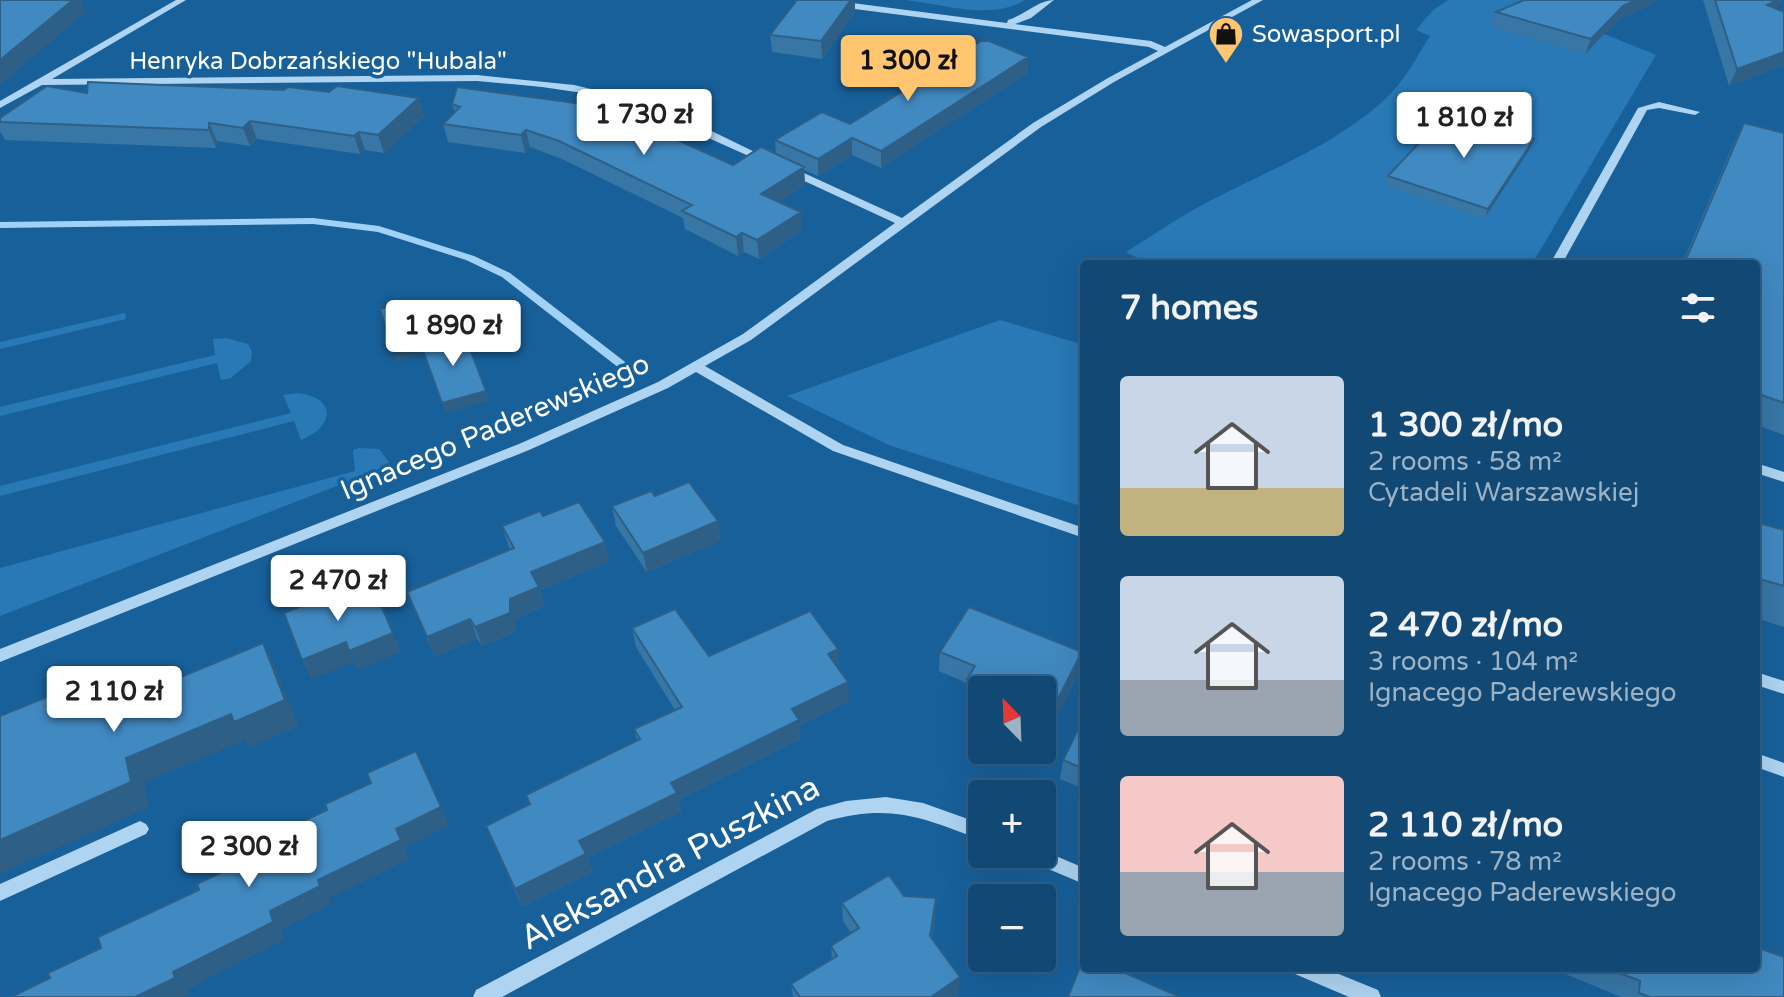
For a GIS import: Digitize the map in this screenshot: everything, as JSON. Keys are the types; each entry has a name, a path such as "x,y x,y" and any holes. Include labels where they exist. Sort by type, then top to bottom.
{"street":[{"path":"0,105 182,0"},
{"path":"808,0 1151,44 1165,50"},
{"path":"1007,24 1028,16 1050,0"},
{"name":"Ignacego Paderewskiego","path":"0,656 524,447 697,367 747,337 1037,125 1165,50 1259,0"},
{"name":"Henryka Dobrzańskiego \"Hubala\"","path":"41,82 477,78 560,86 608,95 665,113 903,223"},
{"path":"1558,260 1643,108 1659,105 1695,112"},
{"path":"697,367 838,448 1080,532"},
{"path":"1760,469 1784,477"},
{"path":"1760,679 1784,688"},
{"path":"1760,761 1784,770"},
{"name":"Aleksandra Puszkina","path":"483,997 823,814 849,806 901,804 925,809 968,826"},
{"path":"0,893 140,829"},
{"path":"1056,864 1080,874"},
{"path":"1312,972 1371,997"}],"shaded area":[{"path":"905,0 1025,0 1012,6 982,10"},
{"path":"1448,0 1520,0 1656,55 1534,260 1141,260 1126,252 1188,213 1314,149 1362,118 1404,78 1430,36 1416,30 1433,10"},
{"path":"125,313 126,319 0,349 0,342"},
{"path":"1000,320 1080,344 1080,506 891,446 787,396"},
{"path":"226,338 248,344 252,352 251,361 231,378 221,380 217,363 0,416 0,407 215,355 213,339"},
{"path":"298,393 320,401 327,414 320,428 301,440 294,421 0,496 0,486 291,413 283,395"},
{"path":"379,449 391,465 0,616 0,568 355,471 353,450"}],"building":[{"path":"0,0 73,0 0,60"},
{"path":"797,0 851,0 821,41 770,35"},
{"path":"1524,0 1635,0 1623,6 1591,39 1496,12"},
{"path":"1715,0 1777,0 1767,5 1784,12 1784,52 1737,69"},
{"path":"981,41 989,41 1028,57 881,151 852,138 818,159 775,140 822,112 850,124 929,75 922,72"},
{"path":"88,82 284,90 288,87 329,92 337,86 419,98 378,135 359,132 354,136 250,121 243,128 209,123 209,130 0,122 0,118 47,86 87,93"},
{"path":"457,87 605,107 733,165 761,147 804,167 761,194 801,212 757,240 742,233 736,237 682,211 692,205 559,141 526,130 521,135 443,124 460,107 452,104"},
{"path":"1448,112 1534,139 1488,209 1388,176"},
{"path":"1744,123 1784,133 1784,403 1760,394 1760,260 1686,260"},
{"path":"420,299 434,341 393,351 380,309"},
{"path":"464,333 486,391 442,403 421,345"},
{"path":"689,482 718,521 643,553 612,506 651,491 655,496"},
{"path":"579,502 605,542 531,572 539,587 510,599 510,613 475,627 470,619 427,637 407,592 514,548 502,526 540,511 543,516"},
{"path":"1760,523 1784,530 1784,586 1760,579"},
{"path":"373,587 393,633 349,651 346,642 302,660 284,613 343,590 346,597"},
{"path":"969,607 1080,651 1056,703 1056,676 969,676 975,666 940,652"},
{"path":"675,609 709,656 810,611 838,649 828,654 848,682 792,709 799,720 671,783 677,793 579,841 586,854 515,889 486,826 530,804 526,795 640,739 634,729 682,707 632,628"},
{"path":"263,643 285,700 234,722 231,714 126,758 131,782 0,840 0,716 106,673 113,705"},
{"path":"1080,725 1080,767 1063,760"},
{"path":"416,751 441,807 396,829 401,840 318,880 320,886 270,911 273,922 173,972 175,978 135,997 11,997 50,978 48,973 101,948 98,937 199,890 197,884 247,860 243,850 327,810 325,804 371,783 367,773"},
{"path":"889,875 904,896 936,898 930,936 960,977 931,997 800,997 791,984 837,956 831,946 859,928 842,903"},
{"path":"1760,948 1784,957 1784,997 1650,997 1639,993 1640,981 1617,972 1760,972"},
{"path":"1080,967 1080,972 1123,972 1180,997 1068,997"}],"waterway":[{"path":"0,225 313,221 379,229 470,258 506,275 623,365"}],"place":[{"name":"Sowasport.pl","path":"1226,65"}]}
